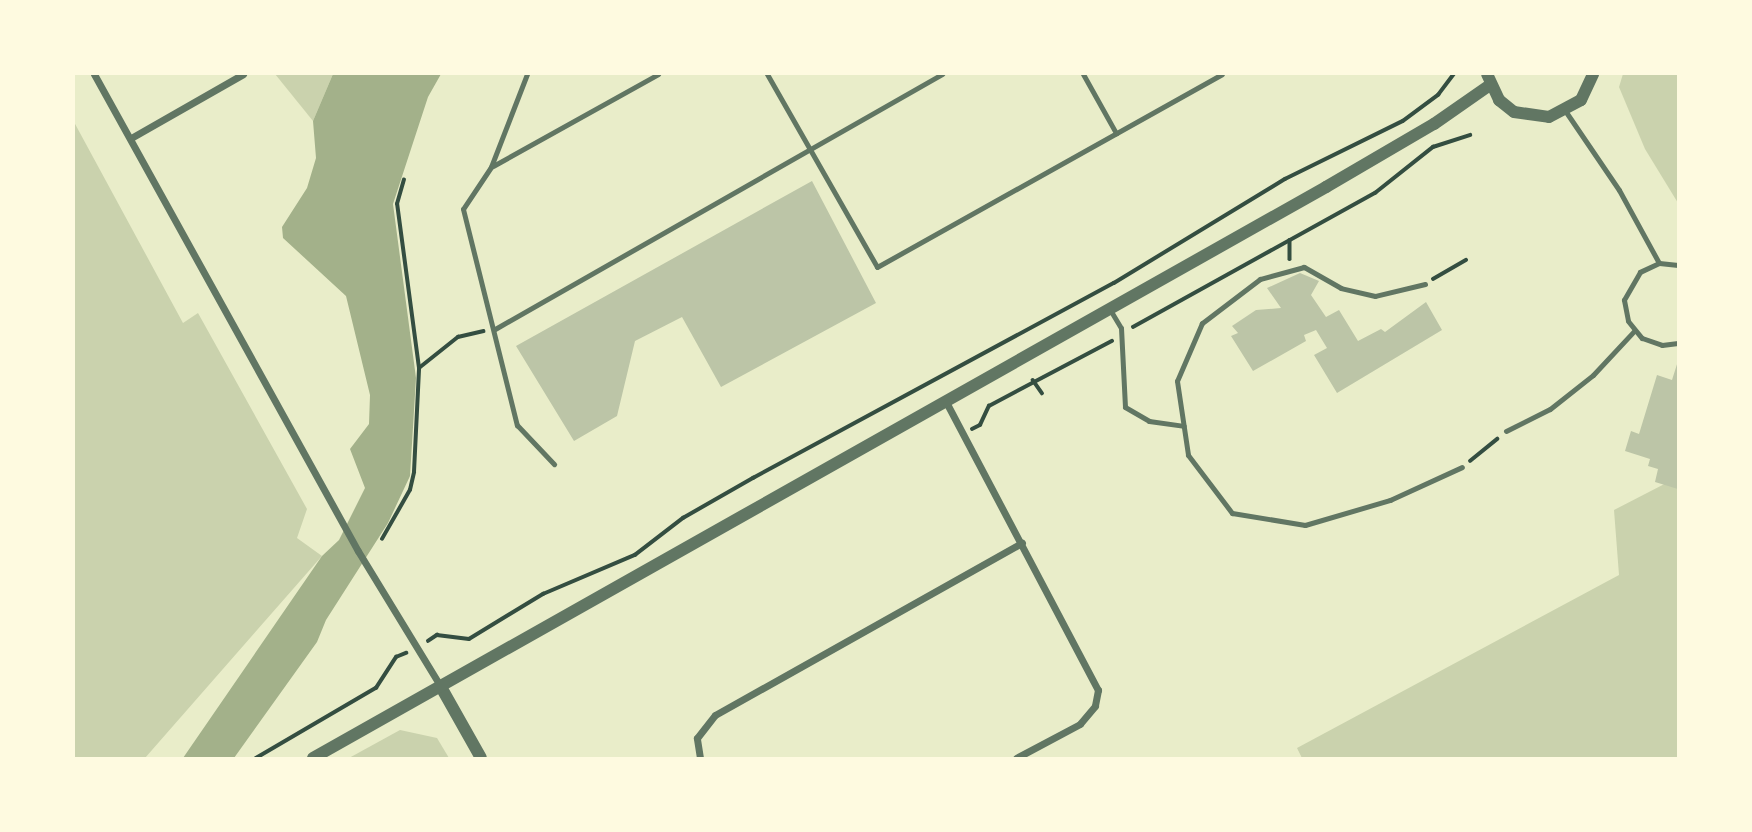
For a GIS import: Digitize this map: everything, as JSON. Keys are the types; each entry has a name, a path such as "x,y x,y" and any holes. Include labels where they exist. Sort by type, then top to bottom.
{"street":[{"path":"94,74 358,551 418,647 481,758"},
{"path":"131,138 243,74"},
{"path":"313,758 1434,124 1488,79 1514,112 1549,117 1566,112 1581,100 1593,74"},
{"path":"945,400 1098,690 1095,706 1080,724 1016,758"},
{"path":"700,758 697,738 715,715 1022,543"}],"lane":[{"path":"527,74 491,167 463,209 517,425 554,464"},
{"path":"491,167 658,74"},
{"path":"767,74 877,267 1222,74"},
{"path":"495,329 942,74"},
{"path":"1083,74 1116,133"},
{"path":"1566,112 1619,190 1659,263"},
{"path":"1678,265 1659,263 1640,272 1627,290 1625,311 1634,331 1652,343 1678,343"},
{"path":"1425,284 1376,296 1341,288 1304,267 1291,268 1260,279 1202,323 1177,381 1188,455 1232,513 1305,525 1390,500 1462,467"},
{"path":"1110,308 1122,334 1125,407 1149,421 1184,426"},
{"path":"1506,431 1550,409 1593,375 1634,331"}],"path":[{"path":"256,758 376,688 396,657 437,635 469,639 486,632 543,594 635,555 683,518 753,478 1114,283 1284,179 1403,121 1438,95 1454,74"},
{"path":"963,434 980,425 989,405 1389,185 1433,148 1470,135"},
{"path":"382,539 410,490 414,472 419,368 397,204 404,180"},
{"path":"1290,240 1291,268"},
{"path":"1425,284 1465,260"},
{"path":"419,368 458,337 495,329"},
{"path":"1033,380 1042,393"},
{"path":"1462,467 1506,431"}],"shaded area":[{"path":"275,74 333,74 313,121"},
{"path":"333,74 441,74 428,97 393,204 416,378 410,476 388,523 326,620 317,642 234,758 183,758 322,556 339,540 365,488 350,449 369,424 370,395 346,296 283,238 282,227 307,188 316,158 313,121"},
{"path":"1623,74 1678,74 1678,203 1645,149 1619,87"},
{"path":"74,122 183,323 198,313 307,509 297,538 322,556 145,758 74,758"},
{"path":"1678,477 1678,758 1302,758 1297,748 1619,575 1614,510"},
{"path":"400,730 437,738 449,758 349,758"}],"building":[{"path":"812,181 876,303 721,387 682,317 635,341 617,416 574,441 516,346"},
{"path":"1300,273 1319,281 1311,295 1326,317 1339,310 1358,341 1381,329 1385,332 1426,302 1442,330 1337,393 1314,355 1327,348 1316,330 1304,335 1306,341 1253,371 1231,336 1238,333 1232,326 1256,310 1281,308 1267,288"},
{"path":"1678,361 1678,489 1655,482 1658,469 1648,466 1650,459 1625,451 1631,431 1639,434 1657,375 1672,380"}]}
